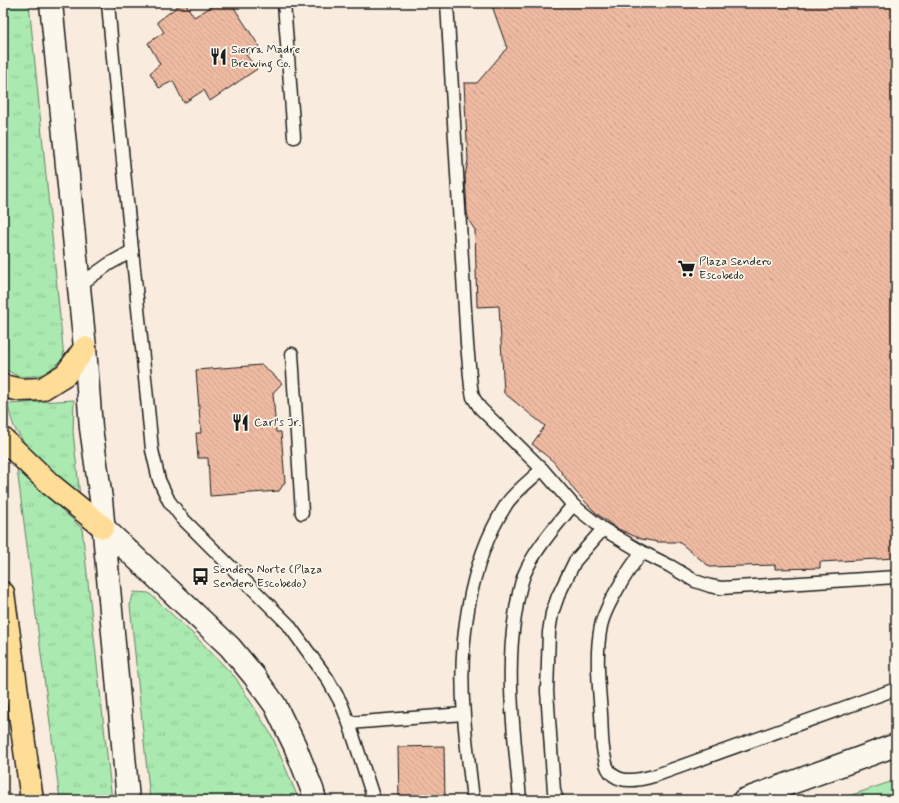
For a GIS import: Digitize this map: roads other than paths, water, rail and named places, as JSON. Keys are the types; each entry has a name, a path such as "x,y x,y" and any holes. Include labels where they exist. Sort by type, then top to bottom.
{"main road":[{"path":"3,386 21,390 42,389 66,374 84,348"},
{"path":"3,439 50,484 103,527"},
{"path":"3,593 32,800"}],"street":[{"path":"51,3 91,428 101,499 128,800"},
{"path":"103,527 230,647 254,676 275,705 295,746 312,789 314,800"},
{"path":"744,800 896,745"}],"lane":[{"path":"108,3 121,151 128,204 152,450 159,480 169,501 182,518 288,624 327,678 341,703 349,723 374,800"},
{"path":"284,3 294,137"},
{"path":"447,3 471,387 473,397 480,408 542,469 573,505 603,529 695,581 721,588 896,577"},
{"path":"78,286 109,264 132,251"},
{"path":"292,354 302,512"},
{"path":"473,800 463,714 462,668 463,643 480,556 506,504 542,469"},
{"path":"520,800 510,654 517,596 524,575 534,554 573,505"},
{"path":"557,800 554,791 548,691 549,632 552,613 558,596 575,561 603,529"},
{"path":"642,552 624,579 605,614 601,625 598,676 602,733 605,759 608,770 614,776 623,780 632,781 654,776 896,690"},
{"path":"349,723 463,714"}],"place":[{"name":"Sierra Madre Brewing Co.","path":"218,56"},
{"name":"Plaza Sendero Escobedo","path":"686,268"},
{"name":"Carl's Jr.","path":"241,422"},
{"name":"Sendero Norte (Plaza Sendero Escobedo)","path":"200,576"}]}
